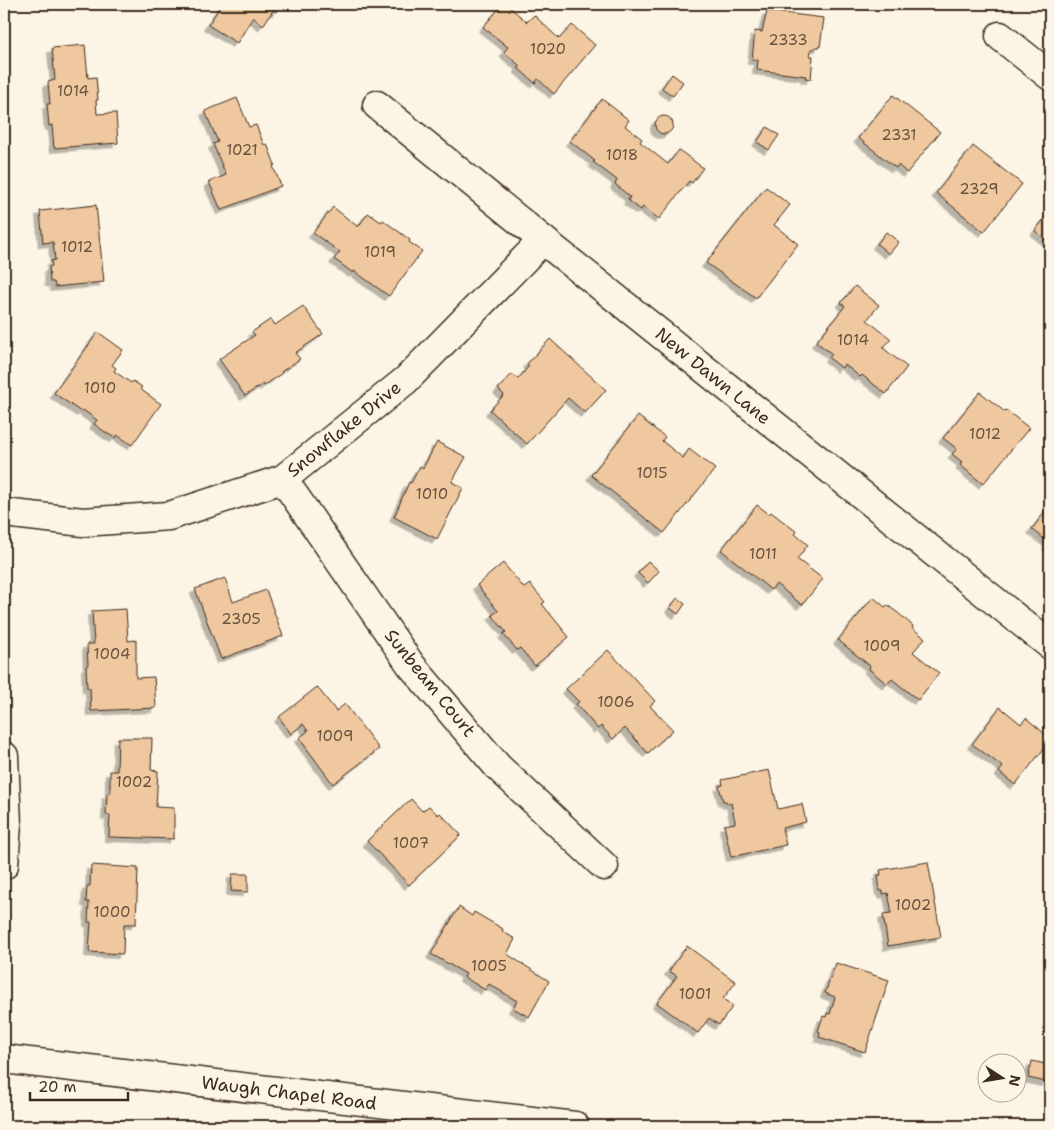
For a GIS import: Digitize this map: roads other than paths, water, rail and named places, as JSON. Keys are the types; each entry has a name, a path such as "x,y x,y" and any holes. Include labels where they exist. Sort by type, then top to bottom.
{"street":[{"path":"1000,36 1050,76"},
{"name":"New Dawn Lane","path":"378,105 543,240 1050,645"},
{"name":"Snowflake Drive","path":"4,513 83,522 169,516 283,479 406,380 543,240"},
{"name":"Sunbeam Court","path":"283,479 411,666 498,767 604,866"},
{"path":"4,756 8,824 4,865"},
{"name":"Waugh Chapel Road","path":"4,1059 575,1126"}]}
